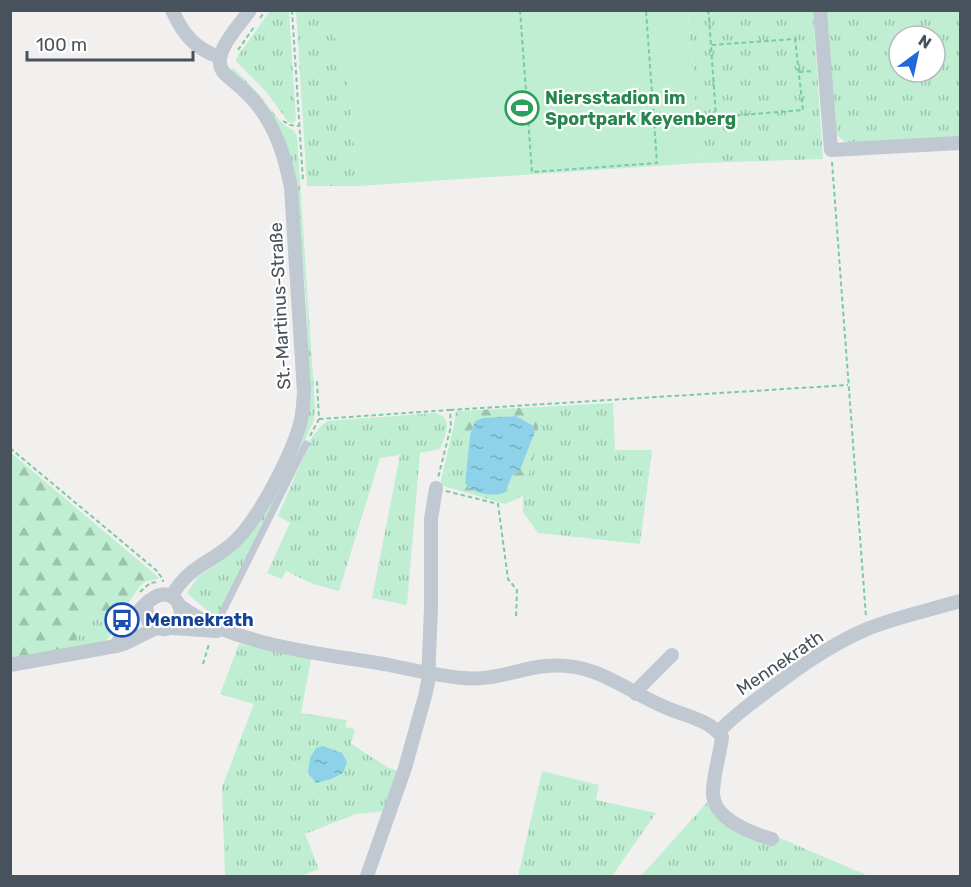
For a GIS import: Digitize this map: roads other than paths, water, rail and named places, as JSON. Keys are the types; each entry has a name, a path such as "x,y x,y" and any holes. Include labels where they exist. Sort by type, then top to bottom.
{"street":[{"path":"172,10 191,42 200,49 225,57"},
{"path":"225,57 223,48 250,10"},
{"path":"820,10 831,150 960,143"},
{"name":"St.-Martinus-Straße","path":"172,599 187,574 232,545 257,515 287,458 303,414 304,392 291,188 285,159 277,137 255,102 219,68 225,57"},
{"path":"367,876 416,733 426,696 432,556 431,519 436,488"},
{"path":"116,646 136,615 153,597 172,599 222,630"},
{"path":"172,599 181,616 172,628"},
{"name":"Mennekrath","path":"719,732 744,709 804,664 867,629 960,601"},
{"path":"147,605 148,621 156,628 222,630 296,649 428,673 484,678 542,667 576,667 603,674 636,694 713,727 719,732 722,737 713,791 714,802 721,812 739,826 772,839"},
{"path":"10,665 116,646 156,628"},
{"path":"636,694 672,655"}],"lane":[{"path":"222,630 306,444"}],"water":[{"path":"516,416 532,425 535,432 520,470 512,476 506,492 490,495 473,490 465,483 470,435 475,421 483,418"},
{"path":"323,746 342,753 347,762 343,773 316,783 308,773 310,758 316,748"}],"place":[{"name":"Niersstadion im Sportpark Keyenberg","path":"522,108"},
{"name":"Mennekrath","path":"122,620"}]}
